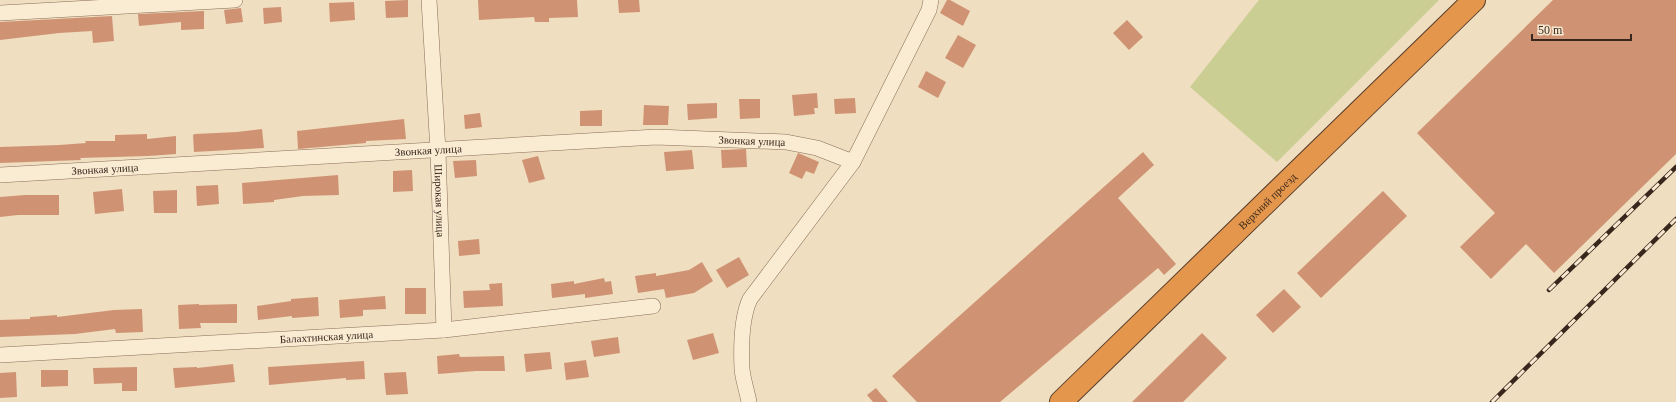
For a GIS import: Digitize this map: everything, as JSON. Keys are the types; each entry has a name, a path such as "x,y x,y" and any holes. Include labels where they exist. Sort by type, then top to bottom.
{"highway":[{"name":"Верхний проезд","path":"1061,402 1474,0"}],"street":[{"path":"0,13 235,0"},
{"name":"Широкая улица","path":"429,0 438,151 444,330"},
{"path":"750,402 742,370 745,310 750,299 853,162 932,0"},
{"name":"Звонкая улица","path":"0,175 438,151 656,137 786,142 817,148 853,162"},
{"name":"Балахтинская улица","path":"0,354 444,330 652,306"}],"green space":[{"path":"1259,0 1439,0 1277,162 1190,87"}],"building":[{"path":"408,0 408,17 386,18 385,1"},
{"path":"478,0 577,0 578,17 549,18 549,22 535,22 534,17 479,20"},
{"path":"618,0 639,0 640,12 619,13"},
{"path":"947,0 950,0 970,11 963,26 940,13"},
{"path":"1553,0 1676,0 1676,154 1554,273 1526,244 1491,279 1460,247 1495,213 1417,133"},
{"path":"354,2 355,20 330,22 329,3"},
{"path":"281,7 282,22 264,24 263,8"},
{"path":"241,8 243,22 226,24 224,10"},
{"path":"204,11 204,29 181,30 181,22 139,26 138,14"},
{"path":"112,16 114,41 93,43 92,31 59,33 0,40 0,22"},
{"path":"1127,20 1143,37 1129,50 1113,33"},
{"path":"958,35 976,45 963,68 945,58"},
{"path":"926,71 946,82 938,98 918,87"},
{"path":"817,93 818,108 814,108 815,114 794,116 792,95"},
{"path":"855,98 856,113 835,114 834,99"},
{"path":"739,99 760,99 760,118 740,119"},
{"path":"717,103 717,118 688,120 687,104"},
{"path":"644,105 669,106 668,125 643,125"},
{"path":"602,110 602,126 580,126 580,111"},
{"path":"480,113 482,127 465,129 464,115"},
{"path":"404,119 406,139 366,141 366,143 298,149 297,131"},
{"path":"262,129 264,148 194,152 193,135 195,134"},
{"path":"147,134 147,139 176,136 176,154 0,163 0,147 86,143 85,141 115,141 115,135"},
{"path":"746,149 747,167 722,168 721,150"},
{"path":"692,150 694,169 666,171 664,152"},
{"path":"1143,152 1154,165 1118,198 1176,264 1164,275 1158,268 1000,402 917,402 892,376"},
{"path":"798,153 819,162 814,174 806,171 802,179 789,173"},
{"path":"538,156 545,179 529,183 522,160"},
{"path":"476,160 477,176 455,178 453,161"},
{"path":"412,170 413,191 393,192 393,171"},
{"path":"338,175 339,195 303,196 274,200 274,202 243,204 242,183"},
{"path":"218,185 219,204 197,206 196,186"},
{"path":"122,189 124,211 95,214 93,192"},
{"path":"177,190 177,213 154,213 153,191"},
{"path":"1383,191 1407,216 1321,298 1297,273"},
{"path":"59,195 59,215 18,215 0,217 0,197"},
{"path":"479,239 480,254 459,256 458,241"},
{"path":"739,257 749,275 727,288 716,270"},
{"path":"702,262 713,281 694,293 666,298 664,289 638,293 635,276 656,273 656,276 689,270"},
{"path":"604,278 605,282 611,281 613,294 585,298 585,294 552,298 551,284 574,281 574,284"},
{"path":"502,283 503,306 464,308 463,291 490,290 489,284"},
{"path":"405,288 426,288 426,314 405,314"},
{"path":"1284,289 1301,307 1273,333 1256,315"},
{"path":"385,296 386,309 363,310 363,316 340,318 339,300"},
{"path":"318,297 319,316 292,318 292,316 258,320 257,306 291,301 291,299"},
{"path":"237,304 237,323 200,323 201,328 179,329 178,305"},
{"path":"142,309 143,332 116,333 115,329 75,334 0,337 0,320 30,319 30,317 57,315 57,317 114,310"},
{"path":"713,333 719,353 693,360 687,340"},
{"path":"1202,333 1227,358 1183,402 1132,402"},
{"path":"618,337 620,353 594,357 591,341"},
{"path":"550,352 552,369 526,372 524,354"},
{"path":"459,354 460,357 504,356 505,371 476,371 438,374 437,356"},
{"path":"586,360 589,377 566,380 564,363"},
{"path":"364,361 365,379 346,380 346,378 269,385 268,367"},
{"path":"233,364 235,382 175,388 173,368 197,368"},
{"path":"137,367 137,391 122,391 122,383 94,384 93,368"},
{"path":"41,370 68,370 68,386 41,387"},
{"path":"16,372 17,397 0,398 0,373"},
{"path":"406,372 408,394 386,395 384,373"},
{"path":"876,388 888,402 873,402 867,395"}],"railway":[{"path":"1549,290 1676,167"},
{"path":"1492,402 1676,219"}]}
